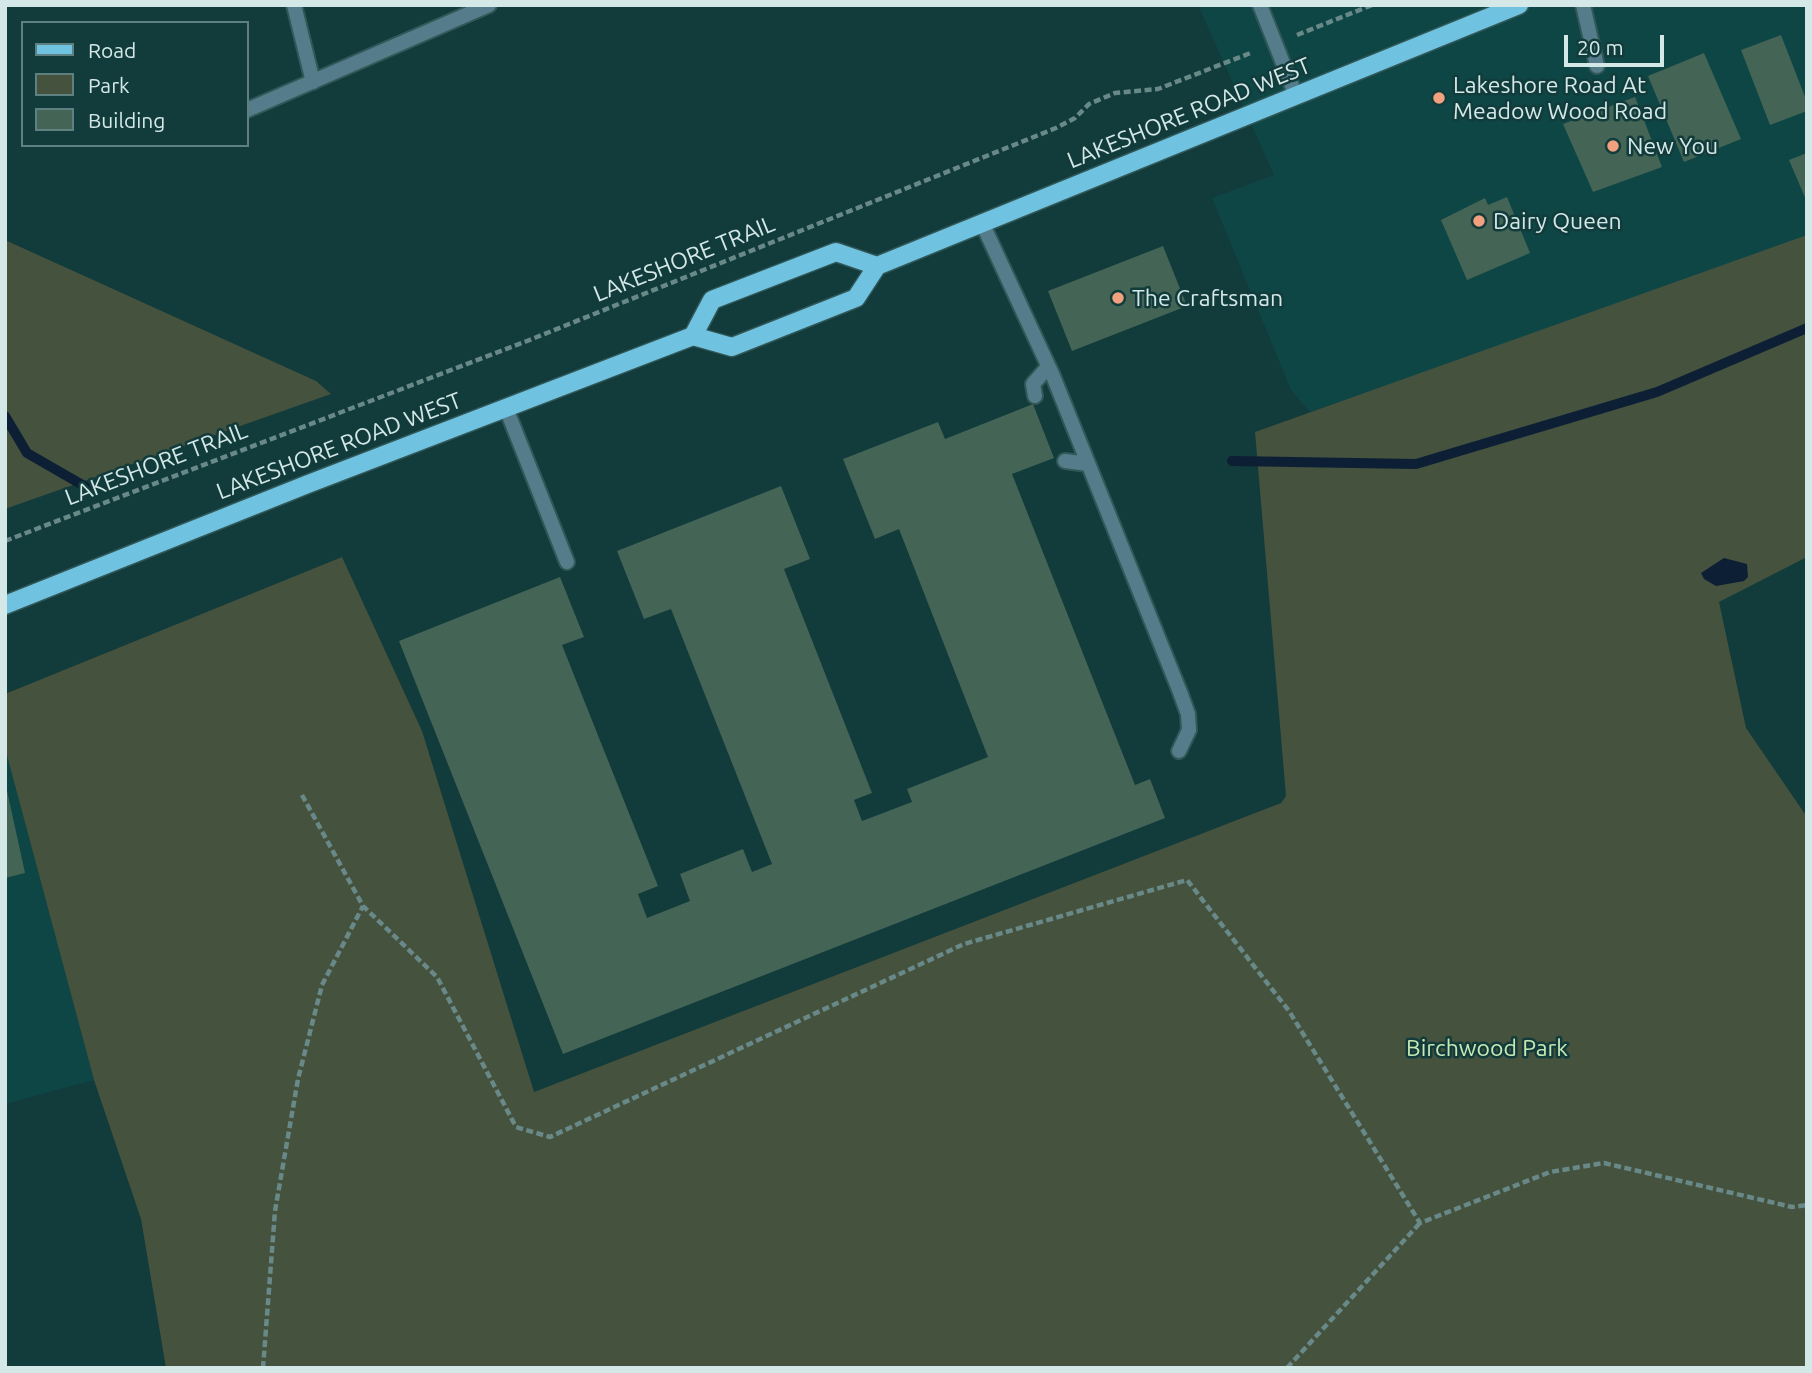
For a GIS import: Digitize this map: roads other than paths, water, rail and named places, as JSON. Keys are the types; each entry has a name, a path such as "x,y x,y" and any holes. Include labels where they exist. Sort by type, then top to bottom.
{"main road":[{"name":"LAKESHORE ROAD WEST","path":"877,265 983,225 1519,5"},
{"path":"836,252 877,265 856,298 732,347 693,336 712,300 836,252"},
{"name":"LAKESHORE ROAD WEST","path":"5,605 693,336"}],"street":[{"path":"294,5 313,82"},
{"path":"248,110 489,5"},
{"path":"1260,5 1296,96"},
{"path":"1583,5 1597,66"},
{"path":"983,225 1048,367 1188,714 1189,730 1179,751"},
{"path":"1035,397 1033,384 1048,367"},
{"path":"506,408 567,562"},
{"path":"1065,461 1088,464"}],"waterway":[{"path":"1232,461 1416,464 1657,392 1807,328"},
{"path":"5,416 27,453 86,487"}],"place":[{"name":"Lakeshore Road At Meadow Wood Road","path":"1439,98"},
{"name":"New You","path":"1613,146"},
{"name":"Dairy Queen","path":"1479,221"},
{"name":"The Craftsman","path":"1118,298"}],"park label":[{"name":"Birchwood Park","path":"1487,1048"}]}
